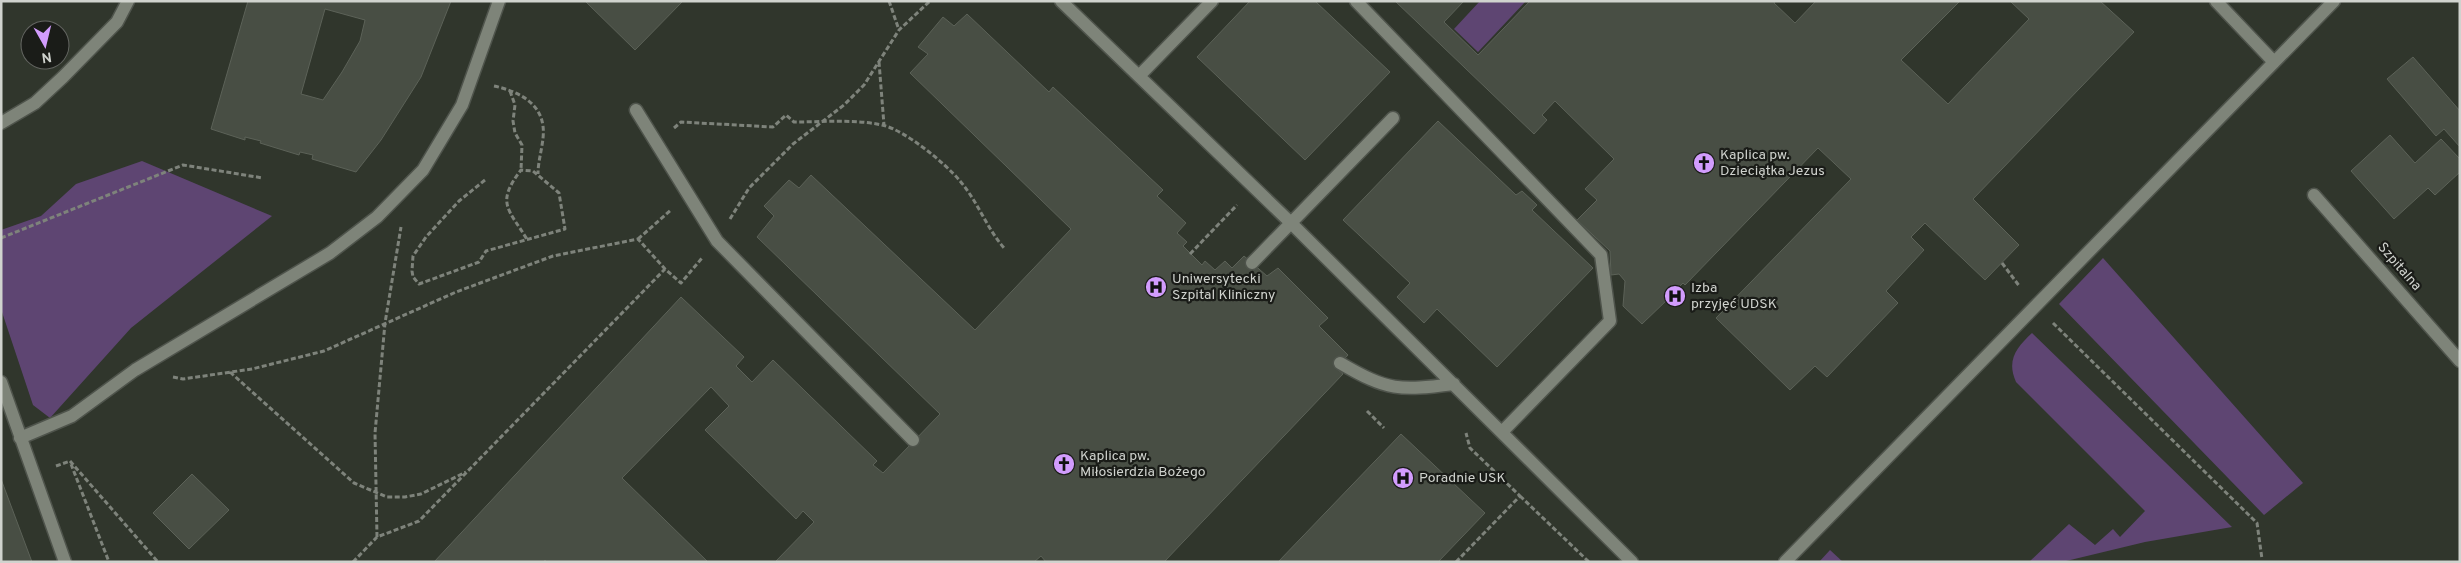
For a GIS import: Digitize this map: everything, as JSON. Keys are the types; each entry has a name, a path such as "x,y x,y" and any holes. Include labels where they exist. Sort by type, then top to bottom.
{"street":[{"path":"1,123 35,103 64,77 117,22 128,1"},
{"path":"20,438 72,416 135,370 330,253 377,217 423,170 462,105 499,1"},
{"path":"1061,1 1291,222 1632,562"},
{"path":"1138,76 1212,1"},
{"path":"1356,1 1601,256 1610,321 1502,432"},
{"path":"2216,1 2274,62"},
{"path":"1785,562 2334,1"},
{"path":"636,110 717,241 913,440"},
{"path":"1252,263 1393,118"},
{"name":"Szpitalna","path":"2314,194 2460,361"},
{"path":"1340,363 1375,383 1391,388 1412,389 1454,384"},
{"path":"1,382 65,562"}],"path":[{"path":"889,1 899,30"},
{"path":"638,239 665,269 681,283 717,241 749,188 793,144 844,105 864,84 899,30 930,1"},
{"path":"879,62 884,125"},
{"path":"502,88 522,96 538,108 543,127 538,174"},
{"path":"510,91 515,105 513,121 515,133 522,145 521,170 506,192 507,202 512,216 528,241"},
{"path":"656,142 681,122 773,127 786,115 794,122 884,125 923,148 960,180 978,206 990,231 1004,248"},
{"path":"1,238 183,165 263,178"},
{"path":"485,180 476,190 459,201 426,237 413,256 413,277 418,284 479,262 486,251 566,229 559,193 532,170 521,170"},
{"path":"377,537 375,434 385,323 409,184"},
{"path":"1190,254 1254,187"},
{"path":"135,370 183,379 252,369 324,351 456,292 553,256 638,239 689,196"},
{"path":"2002,263 2036,307 2257,523 2262,559"},
{"path":"353,562 377,537 419,521 665,269"},
{"path":"229,372 354,483 387,497 421,494 468,470"},
{"path":"1367,411 1384,428"},
{"path":"1470,448 1588,562"},
{"path":"109,562 70,461 158,562"},
{"path":"1456,562 1520,496"}],"shaded area":[{"path":"1480,1 1526,1 1478,52 1454,29"},
{"path":"142,161 272,216 131,328 50,418 33,405 1,309 1,230 41,216 76,184"},
{"path":"2103,258 2303,483 2264,515 2059,304"},
{"path":"2032,333 2232,527 2145,542 2062,562 2029,562 2069,524 2095,545 2113,529 2120,537 2145,511 2016,382 2012,367 2015,354"},
{"path":"1830,550 1843,562 1819,562"}],"building":[{"path":"248,1 451,1 421,77 381,140 356,172 312,159 313,155 300,152 299,155 260,143 261,141 245,137 245,140 211,129","holes":["325,9 365,20 360,41 323,100 301,94"]},
{"path":"585,1 683,1 635,50"},
{"path":"1250,1 1315,1 1390,72 1305,160 1197,57"},
{"path":"1395,1 1464,1 1444,22 1478,55 1530,1 1775,1 1774,3 1795,23 1816,1 1960,1 1901,60 1948,104 2029,19 2010,1 2100,1 2134,32 1973,199 2019,245 1985,280 1925,223 1911,237 1924,250 1886,291 1898,303 1827,377 1815,366 1790,390 1716,318 1851,179 1818,148 1685,285 1683,283 1678,288 1681,291 1670,301 1668,299 1642,324 1623,306 1625,281 1619,274 1611,275 1610,251 1577,220 1597,200 1585,189 1614,159 1555,101 1542,115 1547,120 1534,134"},
{"name":"Uniwersytecki Szpital Kliniczny","path":"967,14 1049,92 1053,87 1163,190 1157,196 1186,223 1177,233 1187,242 1183,246 1202,265 1205,261 1215,270 1225,261 1232,268 1244,256 1267,276 1278,268 1328,318 1319,326 1348,355 1336,368 1343,374 1164,562 1046,562 1041,556 1034,562 775,562 814,522 803,511 796,519 705,430 729,406 711,387 622,478 708,562 547,562 545,560 543,562 434,562 681,297 744,357 736,366 752,382 773,360 877,461 873,465 883,473 940,414 757,237 774,216 764,206 789,180 799,188 811,175 975,330 1071,229 910,73 928,54 918,47 943,17 954,26"},
{"path":"2413,57 2460,111 2460,147 2444,129 2436,136 2387,79"},
{"path":"1438,121 1516,195 1522,191 1537,205 1532,210 1593,268 1497,367 1437,309 1424,323 1397,297 1410,283 1343,220"},
{"path":"2390,135 2415,163 2441,139 2460,159 2460,172 2435,195 2428,188 2394,219 2351,171"},
{"name":"Poradnie USK","path":"1401,434 1485,513 1438,562 1278,562"},
{"path":"192,474 229,510 189,549 153,513"},
{"path":"1,479 32,562 1,562"}],"place":[{"name":"Kaplica pw. Dzieciątka Jezus","path":"1704,163"},
{"name":"Uniwersytecki Szpital Kliniczny","path":"1156,287"},
{"name":"Izba przyjęć UDSK","path":"1675,296"},
{"name":"Kaplica pw. Miłosierdzia Bożego","path":"1064,464"},
{"name":"Poradnie USK","path":"1403,478"}]}
